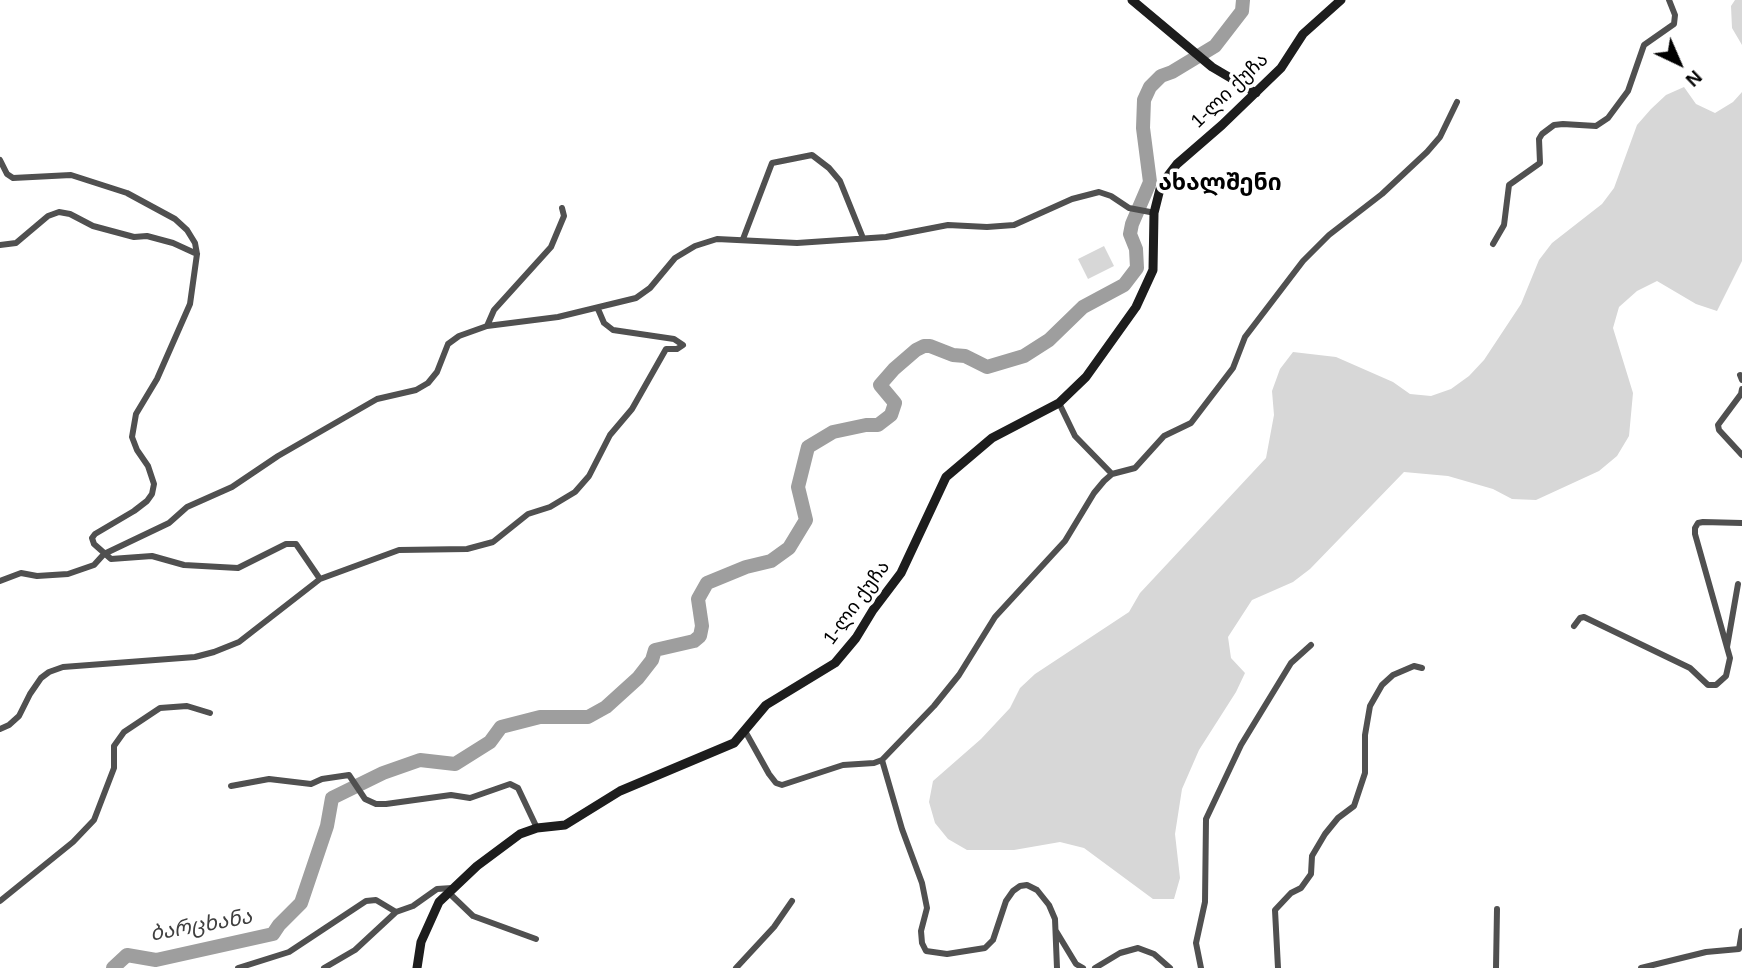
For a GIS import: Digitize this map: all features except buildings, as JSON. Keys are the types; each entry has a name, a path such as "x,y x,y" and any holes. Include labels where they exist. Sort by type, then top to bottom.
{"street":[{"path":"1132,0 1212,67 1256,93"},
{"name":"1-ლი ქუჩა","path":"417,968 421,942 439,902 477,866 520,834 537,828 565,825 620,791 734,743 766,705 835,663 856,638 901,573 946,477 992,439 1059,403 1086,377 1136,307 1153,270 1152,213 1160,189 1177,164 1281,68 1303,34 1341,0"},
{"path":"1493,244 1504,225 1509,185 1540,163 1539,139 1542,134 1554,125 1595,126 1608,117 1628,91 1644,45 1674,24 1675,15 1669,0"},
{"path":"745,731 769,774 776,783 782,785 843,765 882,760 934,706 958,675 995,617 1065,541 1094,493 1112,474 1135,468 1164,436 1191,423 1233,368 1245,337 1303,261 1329,234 1382,194 1427,152 1440,137 1457,102"},
{"path":"743,239 772,163 812,155 829,168 839,181 863,238"},
{"path":"0,160 6,174 13,178 71,175 127,193 181,224 195,243 197,254 190,304 157,379 136,414 132,437 136,450 148,466 154,484 152,494 134,511 95,534 92,538 94,544 111,559 152,556 184,565 238,568 286,544 296,544 320,579"},
{"path":"0,581 21,573 37,576 68,574 94,565 104,554 169,523 187,508 232,487 377,399 416,390 428,383 437,372 448,344 459,336 487,326 558,317 636,298 650,288 676,258 695,246 717,239 784,243 886,237 948,225 1014,226 1072,199 1099,192 1135,210 1152,213"},
{"path":"487,326 495,310 551,247 564,216 562,208"},
{"path":"0,246 16,243 48,216 59,212 70,214 93,226 134,237 146,236 173,243 197,254"},
{"path":"0,729 9,726 19,716 30,694 41,678 49,672 63,667 195,657 214,652 239,642 320,579 399,550 467,549 486,544 528,514 575,492 589,476 610,435 632,409 666,349 681,348 683,345 674,339 613,330 604,323 598,309"},
{"path":"1742,388 1741,394 1718,425 1719,430 1742,455"},
{"path":"1059,403 1075,436 1112,474"},
{"path":"1574,626 1584,617 1690,668 1708,685 1716,685 1726,676 1730,658 1695,528 1698,523 1703,522 1742,523"},
{"path":"1726,649 1738,584"},
{"path":"1200,968 1196,943 1205,902 1206,819 1241,746 1292,663 1311,645"},
{"path":"1278,968 1275,910 1291,893 1301,888 1311,874 1312,856 1325,834 1338,818 1354,806 1364,774 1364,745 1370,706 1382,685 1393,675 1414,666 1422,668"},
{"path":"0,901 73,842 94,820 114,768 114,746 124,732 160,708 187,706 210,713"},
{"path":"882,760 902,830 922,883 927,908 921,931 926,951 947,954 985,947 993,940 1006,901 1013,891 1027,885 1043,897 1055,919 1057,968"},
{"path":"231,786 269,779 311,784 349,775 365,799 376,804 386,804 451,795 470,798 510,784 518,788 537,828"},
{"path":"324,968 355,950 396,912 413,906 437,889 450,890 473,916 536,939"},
{"path":"238,968 289,952 366,901 376,900 396,912"},
{"path":"736,968 774,927 792,901"},
{"path":"1496,968 1497,909"},
{"path":"1055,929 1076,964 1083,968"},
{"path":"1641,968 1706,952 1739,949 1742,931"},
{"path":"1095,968 1120,953 1138,948 1154,954 1170,968"}],"shaded area":[{"path":"1735,0 1742,0 1742,45 1732,28 1731,6"},
{"path":"1684,87 1696,104 1715,113 1733,102 1742,92 1742,261 1717,311 1696,304 1657,281 1637,291 1619,307 1613,328 1633,393 1629,436 1617,456 1599,471 1536,500 1512,499 1493,489 1448,476 1404,472 1310,569 1293,582 1252,600 1228,637 1231,658 1245,673 1199,750 1182,789 1175,834 1180,878 1174,899 1153,899 1084,848 1060,842 1014,850 967,850 948,839 935,823 929,802 933,781 981,739 1010,708 1020,688 1035,674 1129,612 1140,593 1266,458 1274,415 1272,391 1280,369 1293,352 1336,357 1393,382 1410,394 1431,396 1451,389 1469,376 1484,360 1521,304 1539,260 1552,243 1602,204 1614,188 1637,125 1666,95"},
{"path":"1104,246 1114,266 1088,279 1078,259"}],"waterway":[{"name":"ბარცხანა","path":"113,968 127,955 156,960 273,934 301,903 327,826 332,798 383,773 420,760 455,764 490,742 501,727 540,717 588,717 606,707 638,678 652,660 655,650 694,641 700,636 702,626 698,599 707,583 746,567 771,561 789,548 806,520 798,487 808,447 833,432 878,425 891,415 895,403 880,385 916,350 930,346 953,355 965,356 987,367 1024,356 1049,340 1083,307 1124,285 1137,268 1136,249 1130,234 1150,182 1143,128 1144,100 1150,87 1161,76 1215,46 1242,11 1243,0"}],"district":[{"name":"ახალშენი","path":"1220,184"}]}
